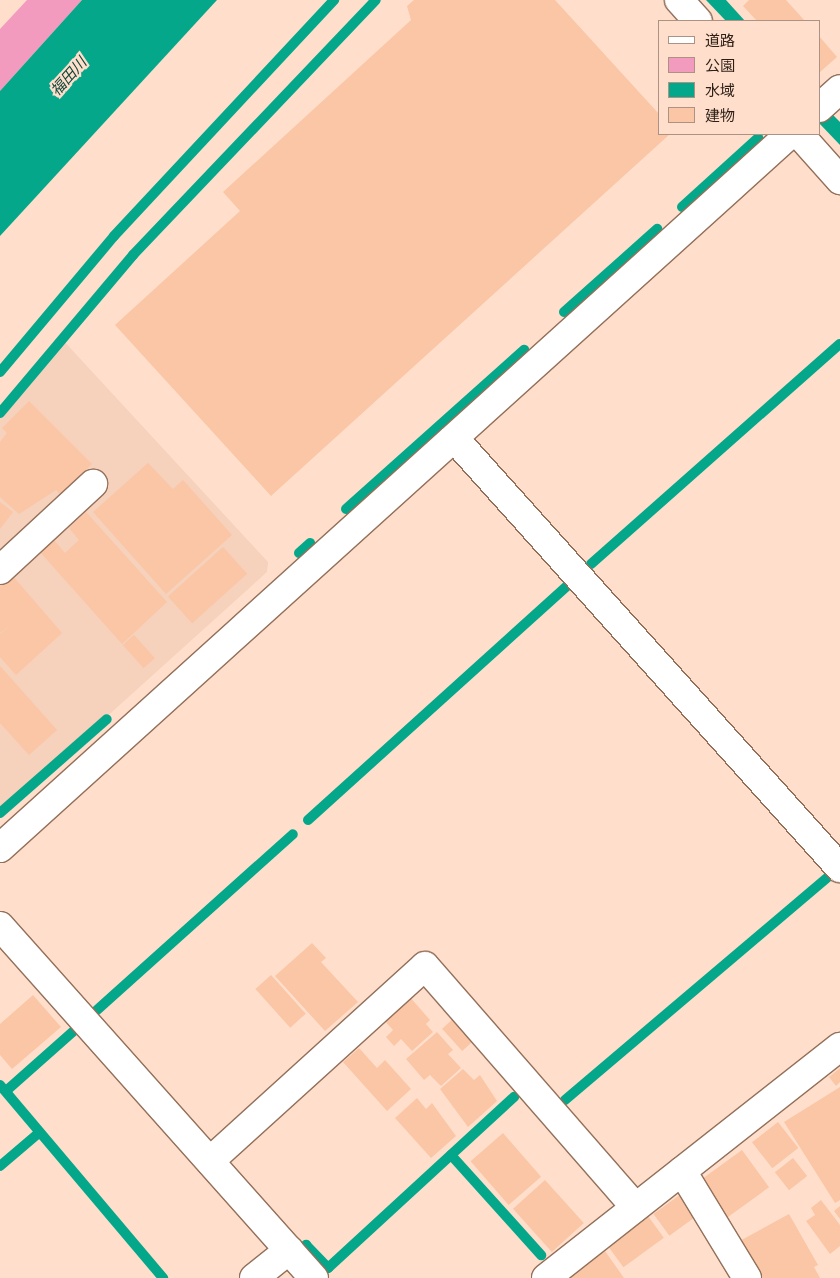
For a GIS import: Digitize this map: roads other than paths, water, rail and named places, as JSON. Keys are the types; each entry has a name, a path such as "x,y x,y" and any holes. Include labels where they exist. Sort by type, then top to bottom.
{"street":[{"path":"679,0 697,20"},
{"path":"0,848 789,135"},
{"path":"800,135 840,180"},
{"path":"454,438 840,868"},
{"path":"0,570 94,484"},
{"path":"0,926 314,1278"},
{"path":"210,1161 425,966 635,1207"},
{"path":"546,1278 840,1047"},
{"path":"682,1171 747,1278"},
{"path":"254,1278 289,1250"}],"water":[{"name":"福田川","path":"82,0 217,0 0,236 0,91"},
{"path":"706,0 726,0 744,20 725,20"},
{"path":"820,102 840,122 840,145 820,124"}],"waterway":[{"path":"0,372 114,236 334,0"},
{"path":"0,413 133,255 376,0"},
{"path":"682,207 758,138"},
{"path":"564,312 657,229"},
{"path":"591,564 840,344"},
{"path":"346,509 524,350"},
{"path":"299,553 310,543"},
{"path":"308,820 566,587"},
{"path":"0,813 107,719"},
{"path":"97,1010 293,834"},
{"path":"565,1100 829,876"},
{"path":"6,1091 77,1028"},
{"path":"0,1085 163,1278"},
{"path":"302,1249 306,1245 328,1268 514,1097"},
{"path":"0,1166 40,1132"},
{"path":"451,1155 541,1255"}]}
